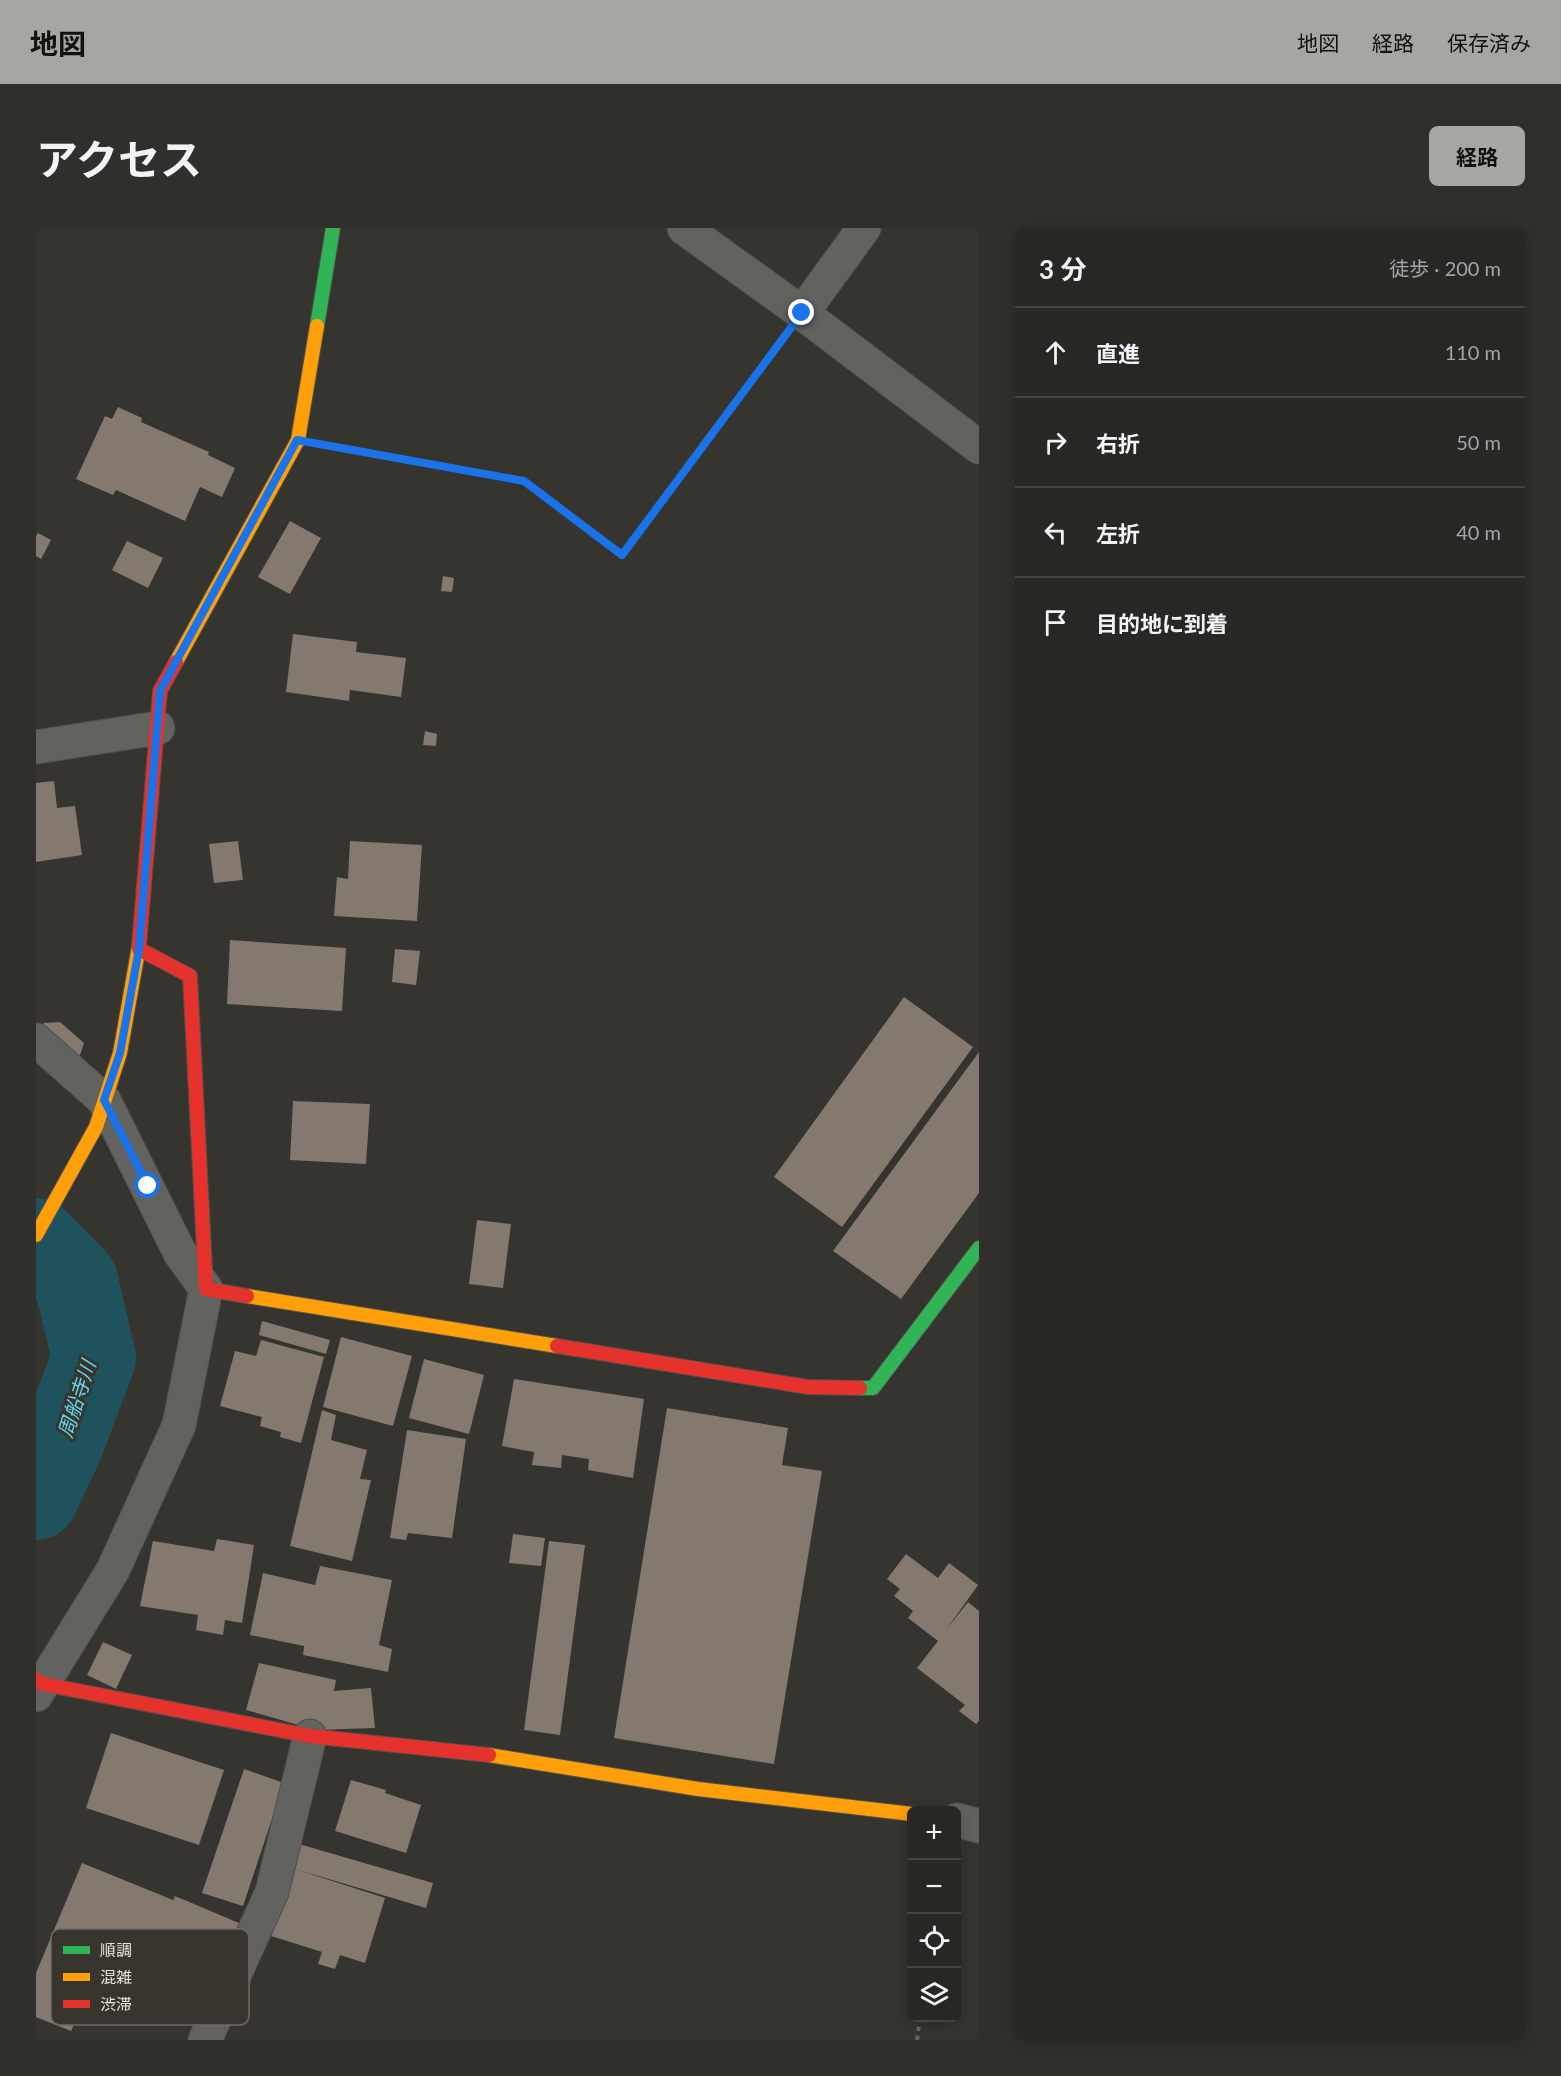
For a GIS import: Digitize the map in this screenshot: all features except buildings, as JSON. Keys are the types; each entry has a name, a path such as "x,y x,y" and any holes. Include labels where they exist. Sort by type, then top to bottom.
{"street":[{"path":"36,1235 100,1114 120,1053 139,949 160,691 297,440 333,228"},
{"path":"684,228 802,313 979,447"},
{"path":"802,313 864,228"},
{"path":"36,747 158,728"},
{"path":"139,949 190,976 206,1289 179,1425 113,1570 38,1686 310,1736 513,1758 698,1789 907,1813"},
{"path":"36,1041 100,1114 180,1253 206,1289 808,1387 873,1388 979,1248"},
{"path":"249,1943 272,1892 310,1736"},
{"path":"961,1821 979,1826"},
{"path":"205,2040 212,2025"}],"path":[{"path":"297,440 524,481 622,555 802,313"},
{"path":"917,2040 920,2022"}],"waterway":[{"name":"周船寺川","path":"36,1240 76,1281 94,1358 62,1443 36,1498"}],"traffic: fast":[{"path":"317,326 333,228"},
{"path":"860,1388 873,1388 979,1248"}],"traffic: slow":[{"path":"176,662 298,440 317,326"},
{"path":"36,1235 96,1127 120,1053 139,946"},
{"path":"247,1296 557,1346"},
{"path":"489,1755 698,1789 907,1813"}],"traffic: jam":[{"path":"139,946 160,691 176,662"},
{"path":"139,949 190,976 206,1289 247,1296"},
{"path":"557,1346 808,1387 860,1388"},
{"path":"36,1680 43,1684 310,1736 489,1755"}],"route":[{"path":"148,1186 104,1100 120,1053 139,949 160,691 297,440 524,481 622,555 802,313"}]}
